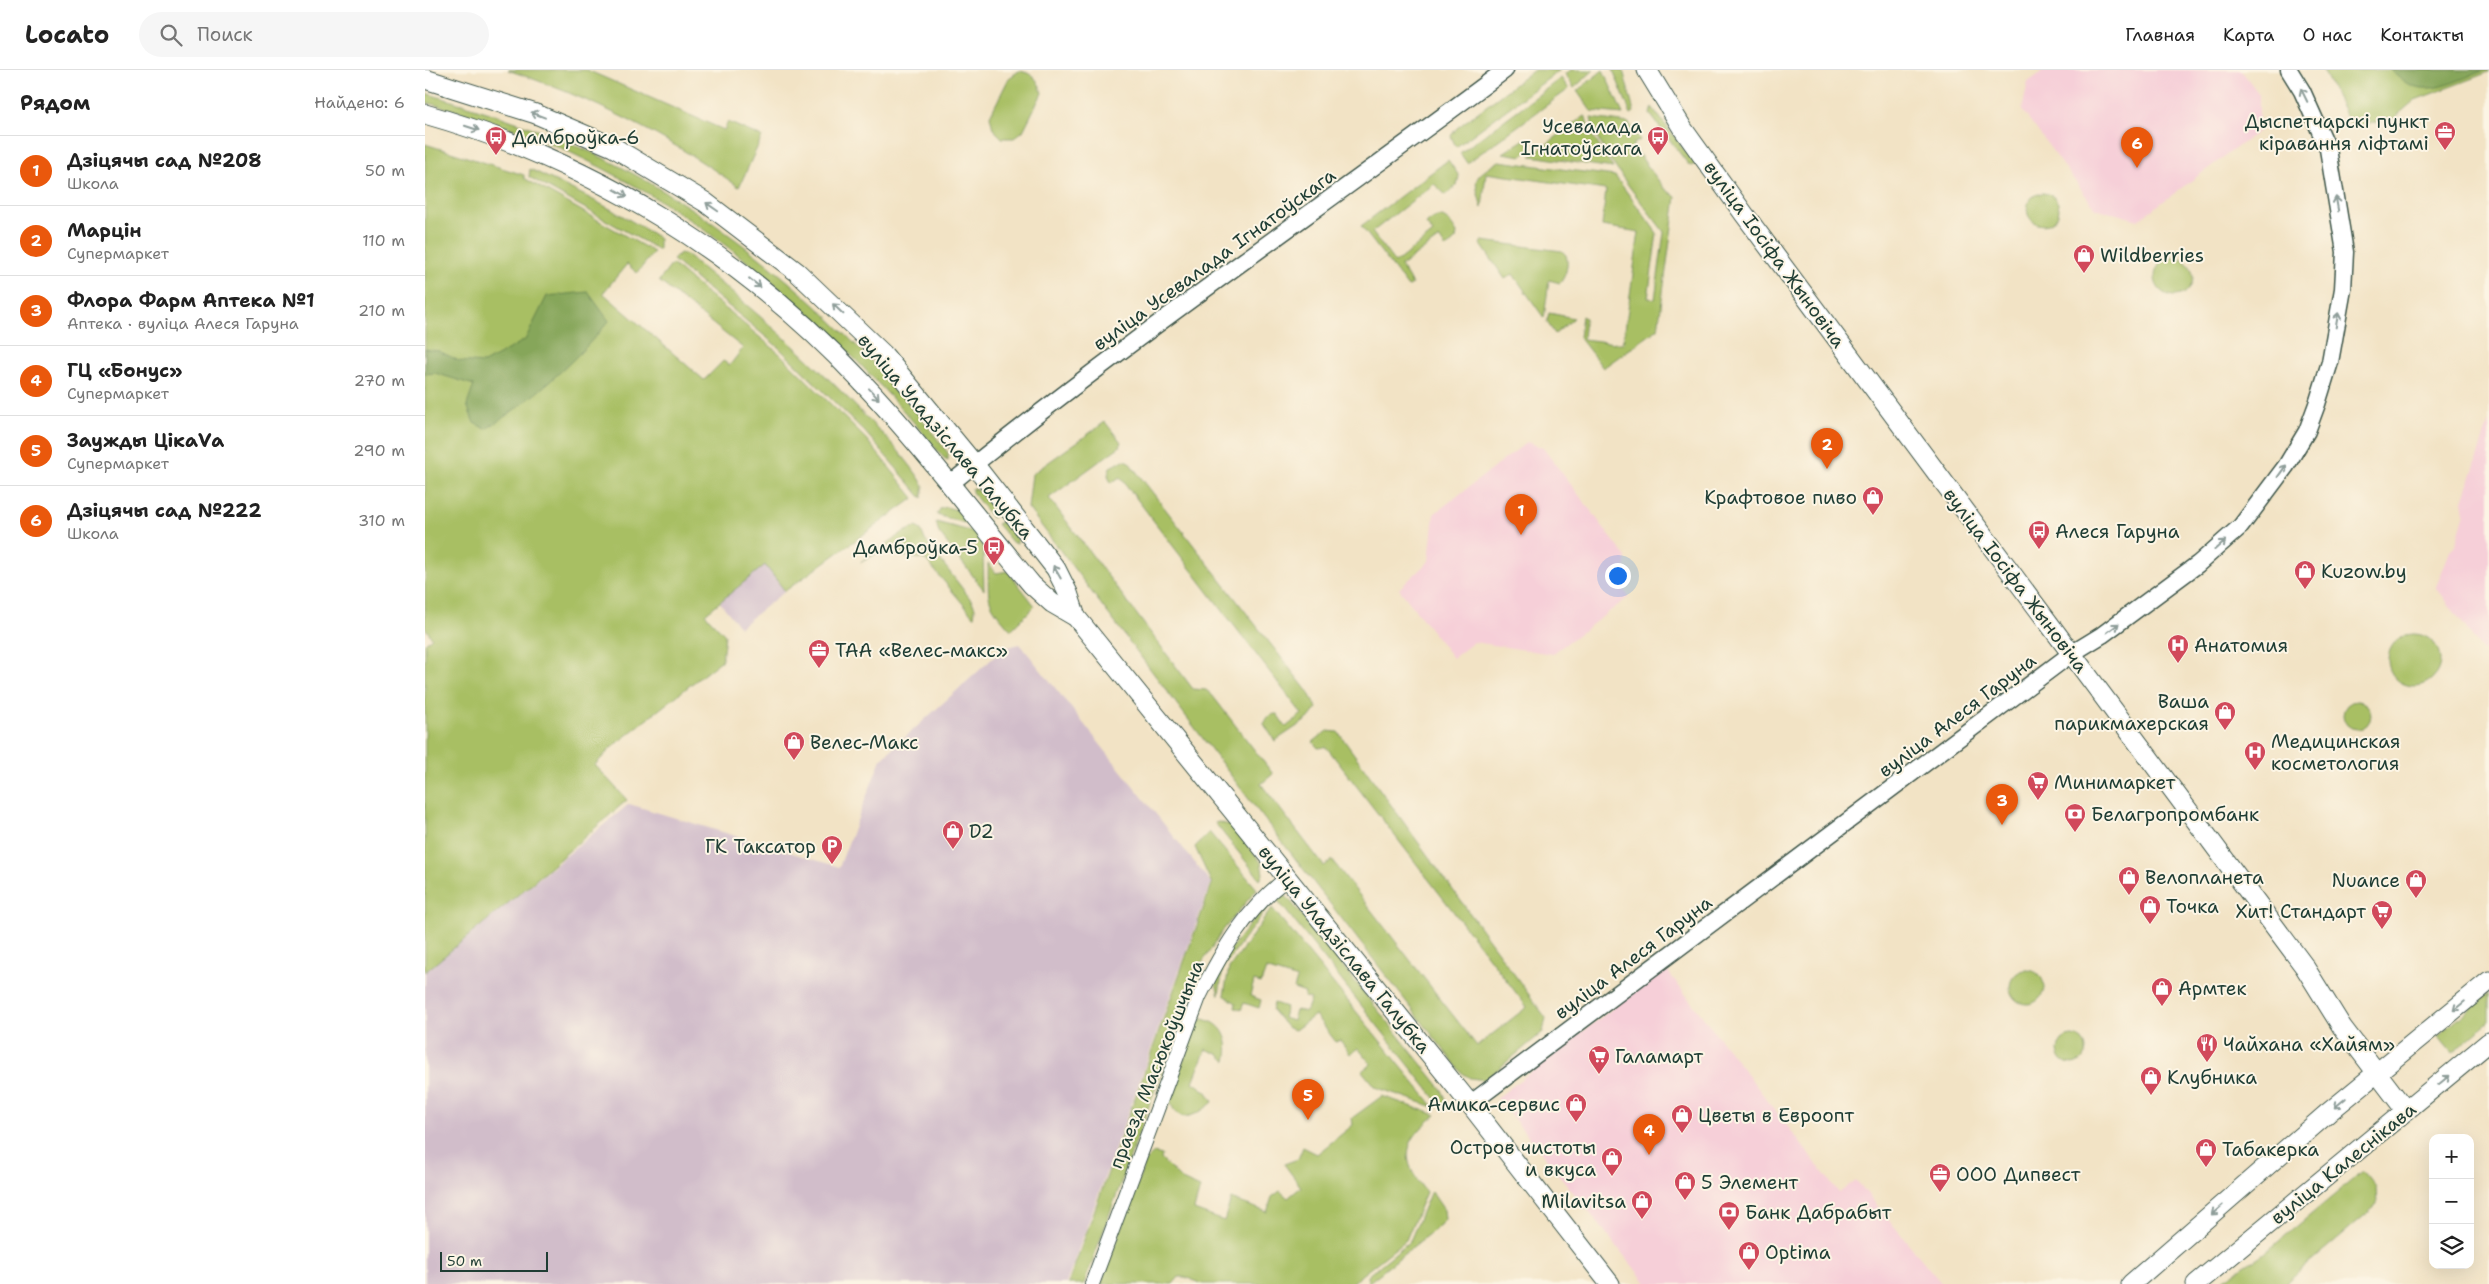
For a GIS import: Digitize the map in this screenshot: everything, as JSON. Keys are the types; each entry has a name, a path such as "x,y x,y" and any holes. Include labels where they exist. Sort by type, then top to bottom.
{"main road":[{"name":"вуліца Іосіфа Жыновіча","path":"1647,70 1683,129 1744,214 2304,966 2342,1027 2406,1111"},
{"name":"вуліца Уладзіслава Галубка","path":"425,78 501,101 569,127 633,158 705,202 781,259 837,308 883,354 974,464 1056,569 1068,593 1075,618"},
{"name":"вуліца Уладзіслава Галубка","path":"425,114 483,132 577,170 633,200 684,231 744,275 805,325 871,392 950,484 1032,585 1052,603 1075,618 1470,1104 1610,1284"},
{"path":"2131,1284 2377,1072 2489,981"},
{"name":"вуліца Калеснікава","path":"2196,1284 2489,1042"}],"street":[{"name":"вуліца Усевалада Ігнатоўскага","path":"950,484 1252,253 1355,182 1505,70"},
{"name":"вуліца Алеся Гаруна","path":"1470,1104 2071,654 2102,635 2198,564 2241,526 2286,466 2307,431 2330,362 2343,289 2345,252 2327,148 2302,91 2289,70"},
{"name":"праезд Масюкоўшчына","path":"1092,1284 1199,997 1218,959 1238,927 1266,895 1287,878"}],"shaded area":[{"path":"2045,70 2241,70 2259,94 2259,131 2138,220 2095,208 2022,110 2028,82"},
{"path":"2489,421 2489,647 2483,651 2436,587 2450,551 2455,546 2465,513 2463,501"},
{"path":"1527,442 1543,448 1626,557 1622,587 1629,597 1552,654 1474,642 1453,658 1399,589 1429,561 1434,514"},
{"path":"765,565 785,591 740,627 719,601"},
{"path":"1020,644 1211,883 1066,1284 425,1284 425,972 629,804 839,867 881,759 1004,648"},
{"path":"1665,968 1839,1193 1856,1180 1942,1284 1647,1284 1497,1098"}],"green space":[{"path":"508,70 587,70 724,130 728,122 762,137 739,187 683,151 628,120 570,93"},
{"path":"1534,70 1560,70 1456,147 1451,136 1457,128"},
{"path":"1571,70 1594,70 1574,88 1565,74"},
{"path":"1603,70 1623,114 1591,111 1577,91"},
{"path":"1613,70 1623,70 1634,112 1631,114"},
{"path":"2323,70 2489,70 2489,72 2415,100 2394,118 2352,128"},
{"path":"2391,70 2487,70 2438,87 2426,88 2414,86 2403,81"},
{"path":"1019,71 1028,73 1034,78 1039,84 1042,93 1023,131 1014,138 1002,138 993,129 990,116 1009,78"},
{"path":"1561,78 1569,89 1467,163 1460,153"},
{"path":"425,93 526,126 575,145 623,168 670,195 715,225 801,293 841,330 915,411 948,453 948,460 944,458 856,360 810,315 762,273 711,235 657,199 600,167 540,139 483,119 425,102"},
{"path":"1652,107 1695,164 1691,166 1688,164 1650,114"},
{"path":"1584,116 1586,117 1589,130 1613,168 1531,156"},
{"path":"1591,118 1629,123 1640,140 1632,145 1664,188 1676,197 1658,329 1603,368 1579,337 1582,316 1585,318 1583,339 1623,344 1639,232 1602,226 1606,190 1486,173 1482,208 1476,184 1479,175 1499,161 1615,176 1657,233 1648,298 1655,299 1664,232 1601,145"},
{"path":"1525,139 1532,148 1522,156 1503,153"},
{"path":"425,144 524,175 524,178 654,252 637,273 627,264 603,293 704,380 723,361 730,365 743,348 659,281 672,264 780,354 866,439 914,498 785,591 765,565 705,614 725,635 722,660 613,746 595,765 627,800 531,884 425,972 425,643 432,638 425,627"},
{"path":"1448,160 1459,176 1457,185 1446,195 1434,184 1372,232 1395,263 1433,233 1426,224 1436,217 1444,218 1454,228 1457,233 1456,239 1446,248 1439,238 1401,266 1412,284 1408,287 1361,226"},
{"path":"530,169 596,201 659,238 659,250 529,177"},
{"path":"2043,193 2049,194 2054,198 2058,203 2058,215 2054,220 2049,224 2043,225 2037,224 2032,220 2028,215 2027,209 2028,203 2032,198 2037,194"},
{"path":"1482,241 1562,251 1566,255 1567,266 1560,283 1549,280 1544,318 1513,274 1505,279 1480,243"},
{"path":"680,253 686,255 756,313 844,394 911,467 924,486 922,498 865,432 778,347 673,260"},
{"path":"2174,258 2187,264 2193,277 2187,290 2174,296 2161,290 2155,277 2161,264"},
{"path":"588,292 609,321 596,337 552,380 520,406 486,429 474,423 467,405 474,385 435,373 425,374 425,349 439,351 459,361 484,363 525,340 547,296"},
{"path":"1549,313 1574,318 1555,334 1547,322"},
{"path":"1105,422 1121,442 1119,447 1049,498 1193,689 1206,690 1212,695 1273,774 1261,784 1324,866 1332,860 1477,1046 1527,1007 1331,753 1326,747 1318,748 1313,742 1327,731 1338,732 1546,1018 1543,1032 1485,1080 1470,1078 1461,1072 1248,798 1028,508 1032,474"},
{"path":"1124,460 1128,461 1308,692 1317,708 1308,719 1275,741 1264,724 1271,715 1277,714 1286,727 1302,714 1120,477 1111,483 1108,475 1110,467"},
{"path":"972,488 977,490 997,514 992,518 972,492"},
{"path":"946,507 957,510 968,524 937,515 940,509"},
{"path":"1003,521 1017,539 1017,543 1013,543 997,524"},
{"path":"936,522 974,532 983,545 984,590 939,533"},
{"path":"916,527 921,530 925,540 972,601 975,608 974,617 926,560 902,556 894,546 884,549 860,563 902,533"},
{"path":"988,563 996,573 1008,571 1035,606 1011,630 992,606 988,585"},
{"path":"2414,634 2428,638 2436,646 2440,660 2436,674 2428,682 2414,686 2400,682 2392,674 2388,660 2392,646 2400,638"},
{"path":"2357,701 2367,705 2371,715 2367,725 2357,729 2347,725 2343,715 2347,705"},
{"path":"1219,822 1232,826 1261,862 1263,874 1260,879 1215,823"},
{"path":"1209,832 1257,889 1224,929 1200,966 1084,1284 1068,1284 1212,884 1195,847"},
{"path":"1282,894 1288,898 1442,1090 1446,1099 1443,1108 1275,897"},
{"path":"1268,901 1270,904 1223,967 1219,995 1215,980 1220,962"},
{"path":"1272,908 1434,1107 1375,1087 1362,1071 1371,1064 1358,1048 1350,1054 1340,1040 1336,1042 1315,1015 1295,1030 1288,1028 1272,1010 1274,1003 1286,1007 1283,1018 1293,1021 1296,1010 1306,1012 1311,999 1304,997 1305,993 1294,989 1297,979 1266,969 1261,983 1254,981 1250,996 1261,1000 1259,1008 1244,1003 1241,1010 1235,1008 1236,1003 1224,995 1229,968"},
{"path":"2027,970 2034,971 2039,975 2043,980 2043,994 2039,999 2034,1003 2027,1004 2020,1003 2015,999 2011,994 2010,987 2011,980 2015,975 2020,971"},
{"path":"2489,993 2489,1021 2452,1053 2438,1036"},
{"path":"1203,1019 1216,1024 1224,1034 1227,1047 1226,1061 1218,1054 1206,1049 1193,1082 1207,1092 1213,1102 1195,1114 1183,1116 1173,1109 1170,1100 1197,1022"},
{"path":"2072,1036 2082,1040 2086,1050 2082,1060 2072,1064 2062,1060 2058,1050 2062,1040"},
{"path":"1382,1096 1436,1115 1417,1133 1411,1142 1409,1151 1412,1170 1426,1192 1406,1240 1350,1284 1203,1284 1185,1277 1179,1277 1173,1284 1101,1284 1146,1160 1154,1153 1162,1155 1161,1159 1182,1180 1200,1188 1194,1210 1224,1221 1231,1199 1267,1212 1272,1197 1280,1191 1288,1198 1301,1187 1284,1164 1298,1159 1303,1147 1317,1154 1353,1125 1352,1118"},
{"path":"2363,1171 2376,1187 2377,1205 2284,1284 2217,1284 2266,1252"},
{"path":"1431,1191 1444,1210 1445,1219 1368,1283 1367,1276 1410,1241"}],"place":[{"name":"Дыспетчарскі пункт кіравання ліфтамі","path":"2445,151"},
{"name":"Дамброўка-6","path":"496,156"},
{"name":"Усевалада Ігнатоўскага","path":"1658,156"},
{"name":"Дзіцячы сад №222","path":"2137,168"},
{"name":"Wildberries","path":"2084,274"},
{"name":"Марцін","path":"1827,469"},
{"name":"Крафтовое пиво","path":"1873,516"},
{"name":"Дзіцячы сад №208","path":"1521,535"},
{"name":"Алеся Гаруна","path":"2039,550"},
{"name":"Дамброўка-5","path":"994,566"},
{"name":"Kuzow.by","path":"2305,590"},
{"name":"Анатомия","path":"2178,664"},
{"name":"ТАА «Велес-макс»","path":"819,669"},
{"name":"Ваша парикмахерская","path":"2225,731"},
{"name":"Велес-Макс","path":"794,761"},
{"name":"Медицинская косметология","path":"2255,771"},
{"name":"Минимаркет","path":"2038,801"},
{"name":"Флора Фарм Аптека №1","path":"2002,825"},
{"name":"Белагропромбанк","path":"2075,833"},
{"name":"D2","path":"953,850"},
{"name":"ГК Таксатор","path":"832,865"},
{"name":"Велопланета","path":"2129,896"},
{"name":"Nuance","path":"2416,899"},
{"name":"Точка","path":"2150,925"},
{"name":"Хит! Стандарт","path":"2382,930"},
{"name":"Армтек","path":"2162,1007"},
{"name":"Чайхана «Хайям»","path":"2207,1063"},
{"name":"Галамарт","path":"1599,1075"},
{"name":"Клубника","path":"2151,1096"},
{"name":"Заужды ЦікаVа","path":"1308,1120"},
{"name":"Амика-сервис","path":"1576,1123"},
{"name":"Цветы в Евроопт","path":"1682,1134"},
{"name":"ГЦ «Бонус»","path":"1649,1155"},
{"name":"Табакерка","path":"2206,1168"},
{"name":"Остров чистоты и вкуса","path":"1612,1177"},
{"name":"ООО Дипвест","path":"1940,1193"},
{"name":"5 Элемент","path":"1685,1201"},
{"name":"Milavitsa","path":"1642,1220"},
{"name":"Банк Дабрабыт","path":"1729,1231"},
{"name":"Optima","path":"1749,1271"}]}
